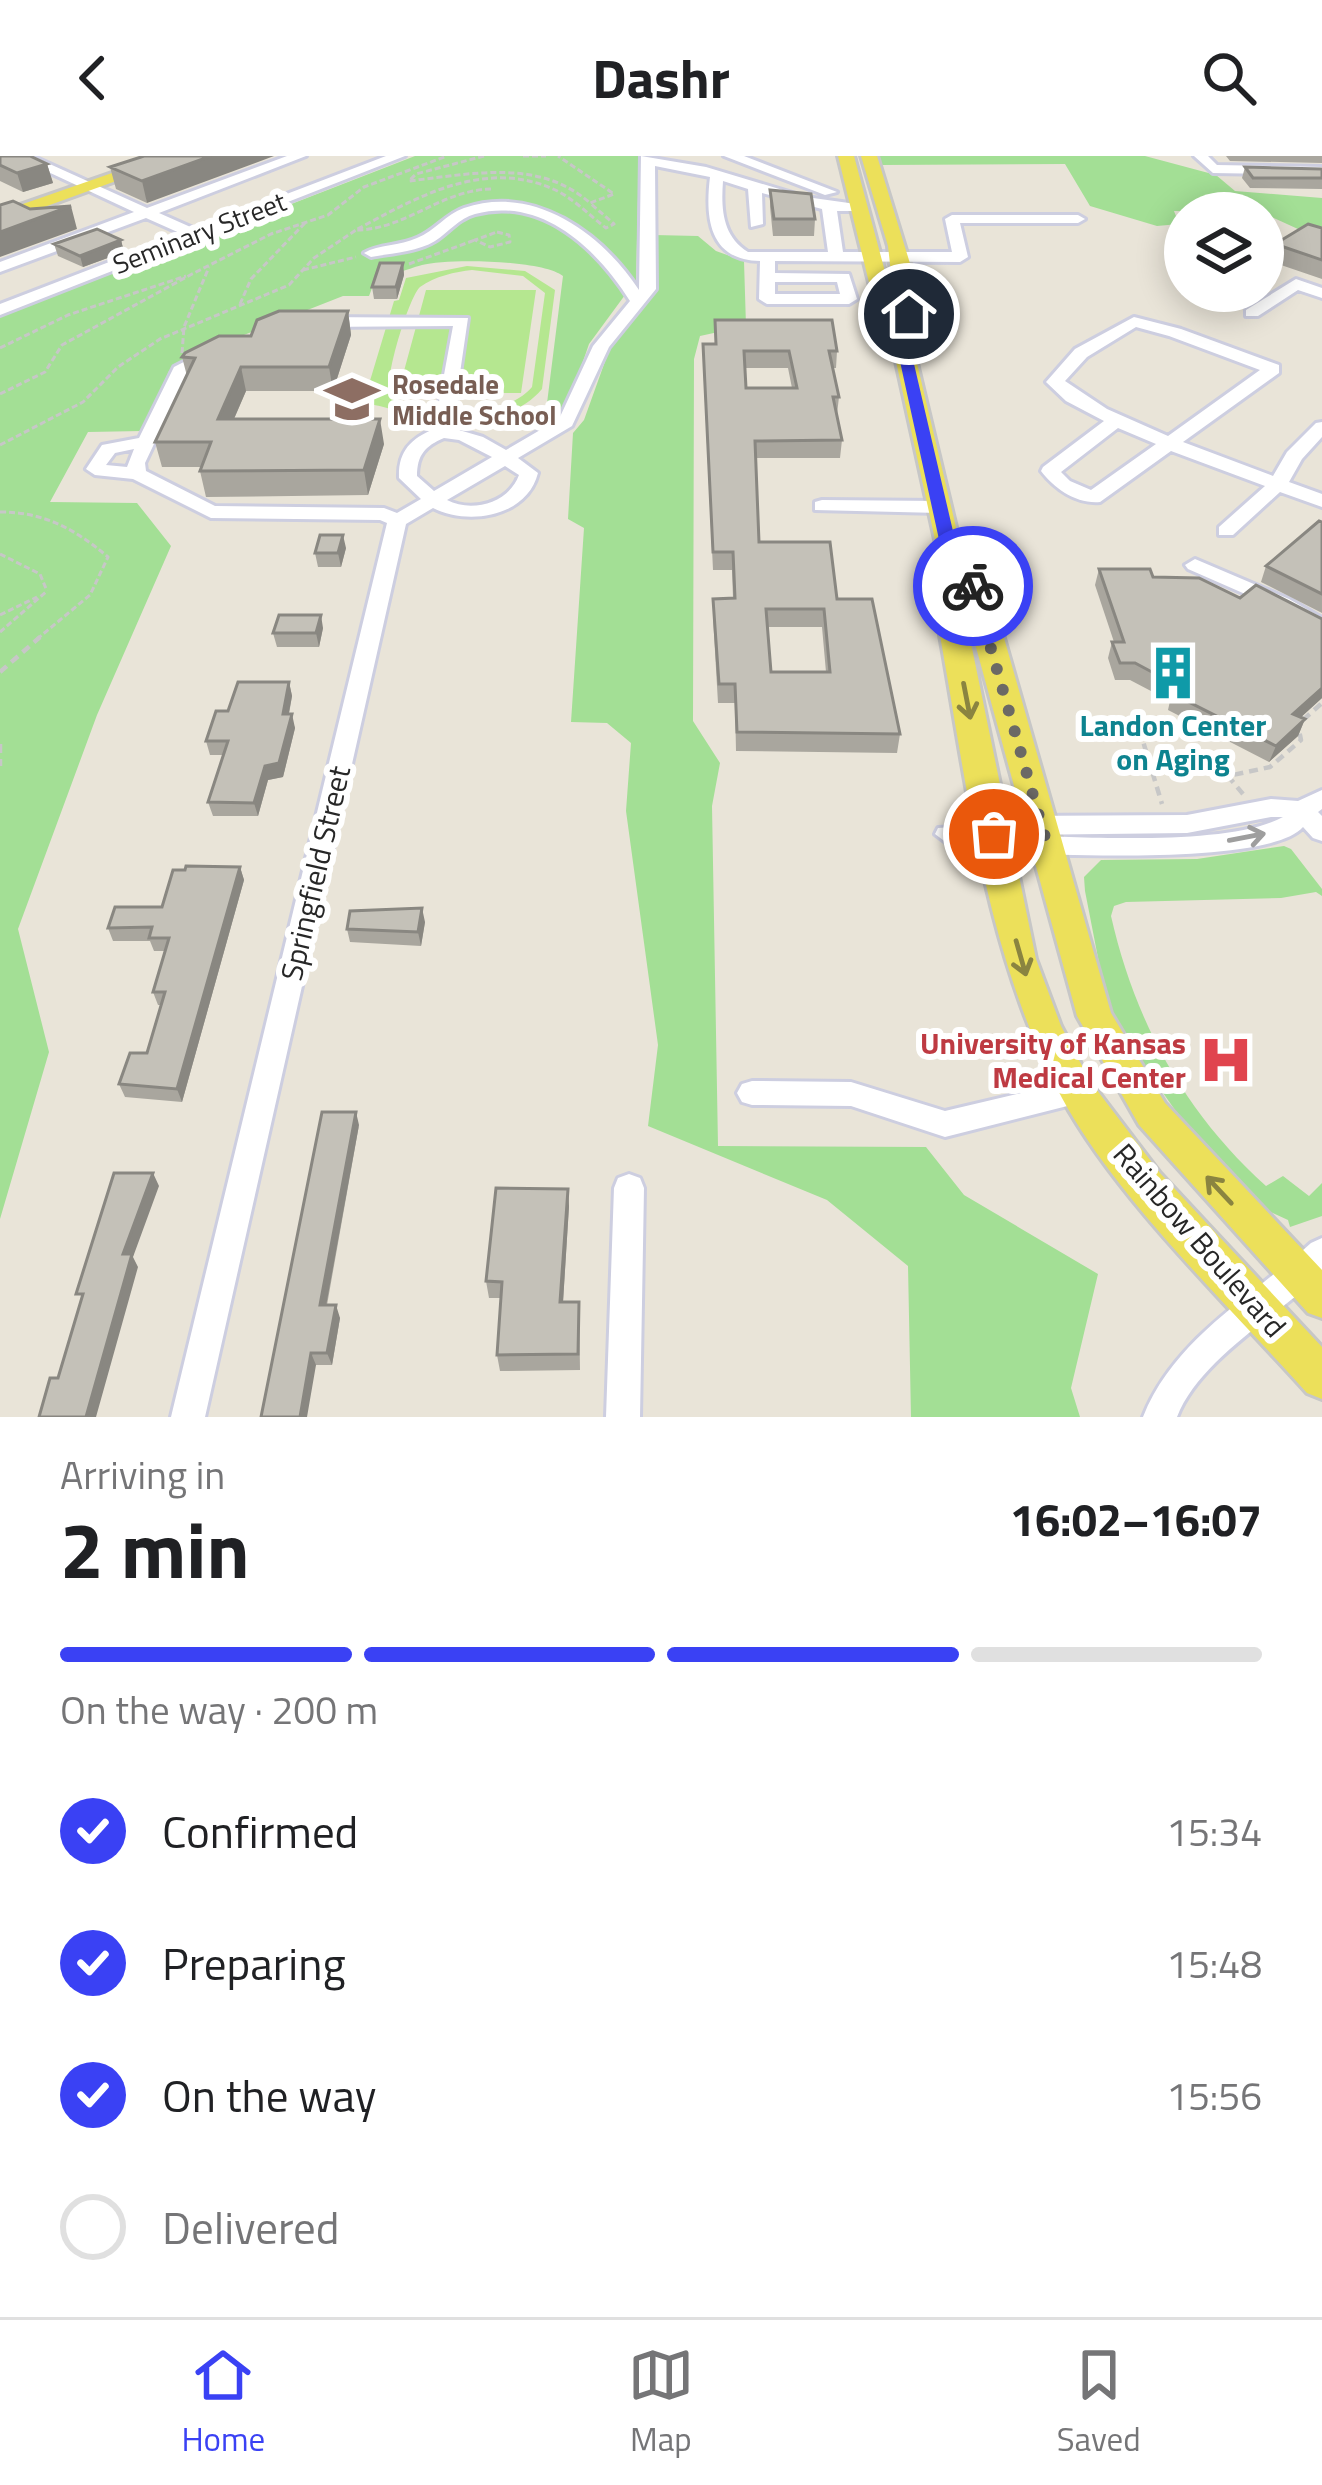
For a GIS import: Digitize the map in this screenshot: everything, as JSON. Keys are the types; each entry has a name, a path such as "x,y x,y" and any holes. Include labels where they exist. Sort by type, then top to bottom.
{"main road":[{"path":"0,218 177,156"},
{"name":"Rainbow Boulevard","path":"846,156 887,315 900,334 940,507 948,544 946,597 1019,958 1044,1026 1077,1093 1146,1185 1322,1378"},
{"name":"Rainbow Boulevard","path":"869,156 899,257 909,314 900,334"},
{"name":"Rainbow Boulevard","path":"948,544 979,596 1085,993 1117,1059 1152,1114 1314,1276"}],"street":[{"path":"21,156 194,234"},
{"path":"0,267 299,156"},
{"name":"Seminary Street","path":"0,310 398,156"},
{"path":"1201,156 1213,170 1322,171"},
{"path":"740,157 856,198"},
{"path":"146,443 115,443 103,449 94,469 137,474 212,512 384,514 397,521 566,422 601,346 648,289 649,158 683,163 829,208 879,196"},
{"path":"717,174 721,237 733,252 759,244 872,257 960,257 952,220 1078,219"},
{"path":"755,185 767,299 849,298 844,277 765,278"},
{"path":"829,208 835,251"},
{"path":"371,253 425,241 448,221 472,210 537,211 577,228 638,301"},
{"path":"1252,314 1296,284 1322,292"},
{"path":"288,322 462,321 442,432"},
{"path":"1118,419 1050,471 1063,485 1093,498 1169,441 1273,369 1175,332 1134,322 1081,352 1054,382 1068,398 1118,419 1169,441 1322,501"},
{"path":"137,474 146,443 181,371 234,343"},
{"path":"1226,531 1278,484 1296,454 1322,427"},
{"path":"442,432 472,438 506,459 529,473 528,484 515,499 487,509 456,511 408,478 410,452 420,440 442,432"},
{"path":"1296,454 1322,464"},
{"path":"822,506 940,507"},
{"name":"Springfield Street","path":"188,1417 397,521"},
{"path":"1195,565 1282,603 1322,627"},
{"path":"947,834 1045,835 1141,846 1230,841 1289,827 1312,804 1322,832"},
{"path":"752,1093 851,1094 945,1124 1077,1093"},
{"path":"623,1417 629,1188"},
{"path":"1160,1417 1164,1396 1190,1366 1259,1311 1314,1276"}],"path":[{"path":"0,348 68,315 209,267 271,234 328,215 334,202 356,191 447,156"},
{"path":"484,156 437,167 409,181 490,164"},
{"path":"523,156 546,156"},
{"path":"521,164 540,165"},
{"path":"567,180 590,203"},
{"path":"239,307 252,274 305,223"},
{"path":"0,446 83,402 138,351 289,285 356,230"},
{"path":"497,232 509,235 510,242 490,247 475,240 497,232"},
{"path":"303,270 371,253"},
{"path":"181,371 184,327 209,267"},
{"path":"0,394 45,372 62,345 192,274"},
{"path":"0,512 48,517 75,528 108,557 101,585 83,608 27,642 0,672"},
{"path":"0,554 40,574 47,591"},
{"path":"0,615 47,591"},
{"path":"0,632 47,591"},
{"path":"1232,802 1248,800 1228,776 1275,768 1301,740 1298,725 1322,703"},
{"path":"1135,715 1165,811"},
{"path":"0,744 0,766"}],"green space":[{"path":"415,156 639,156 636,280 589,344 567,408 552,427 544,427 563,276 536,267 473,261 377,275 369,296 343,296 188,357 169,371 142,431 88,432 50,502 137,503 171,546 97,715 18,929 49,1052 0,1219 0,317"},
{"path":"877,156 1145,156 1216,175 1235,191 1247,192 1164,192 1164,225 1157,226 1090,206 1065,164 880,165"},
{"path":"1284,195 1322,198 1322,240 1284,223"},
{"path":"654,235 698,236 716,251 744,261 746,326 700,336 694,359 693,721 720,763 712,806 718,1146 926,1147 964,1195 1098,1274 1071,1388 1080,1417 911,1417 908,1266 827,1200 648,1126 658,1045 626,811 631,743 607,723 571,722 584,528 568,519 573,433 584,420 612,342 654,289"},
{"path":"467,266 525,271 555,290 542,389 518,408 473,421 426,420 363,404 394,301 399,300 406,278","holes":["472,270 523,276 545,293 532,387 482,413 437,417 400,405 390,392 391,372 404,321 420,287 445,275"]},
{"path":"426,290 536,290 521,393 398,393"},
{"path":"1284,846 1322,889 1322,896 1316,892 1281,898 1126,902 1114,906 1111,916 1149,1029 1211,1128 1266,1186 1283,1176 1309,1196 1322,1183 1322,1216 1290,1227 1288,1220 1264,1209 1194,1137 1130,1046 1107,1004 1084,877 1101,860 1197,859"}],"building":[{"path":"0,156 30,156 47,164 17,173 0,165"},
{"path":"144,156 211,156 142,181 110,167"},
{"path":"1245,167 1322,169 1322,178 1253,178"},
{"path":"770,190 811,194 815,219 774,219"},
{"path":"13,201 30,209 71,206 0,232 0,205"},
{"path":"1308,224 1322,228 1322,260 1284,247 1284,239"},
{"path":"97,229 121,240 80,256 54,244"},
{"path":"380,263 403,263 396,287 372,287"},
{"path":"279,311 348,311 329,367 241,367 218,419 380,419 364,470 200,471 211,442 155,442 195,358 182,357 185,353 219,336 251,336 257,320"},
{"path":"715,320 832,320 837,351 829,351 842,440 755,441 759,542 830,542 837,599 872,599 900,734 737,732 735,684 719,684 713,599 735,598 733,552 713,552 703,344 716,344","holes":["744,351 789,351 797,388 746,388","766,609 824,609 830,672 771,672"]},
{"path":"1322,522 1322,594 1266,566"},
{"path":"320,535 343,535 338,553 315,553"},
{"name":"Landon Center on Aging","path":"1099,569 1150,569 1153,577 1199,578 1240,598 1256,585 1322,619 1322,688 1293,714 1305,719 1276,746 1173,694 1180,687 1135,663 1120,663 1112,642 1124,642"},
{"path":"279,615 321,615 316,633 273,633"},
{"path":"238,682 289,682 283,714 292,714 279,763 265,766 254,803 208,802 228,741 206,741 216,711 228,711"},
{"path":"240,867 177,1089 119,1084 130,1053 147,1053 165,992 153,992 169,938 149,938 152,927 108,928 115,907 162,907 173,870"},
{"path":"422,908 418,932 347,929 350,911"},
{"path":"322,1112 356,1112 320,1305 336,1305 327,1353 311,1353 300,1417 261,1417"},
{"path":"114,1173 153,1173 123,1254 132,1254 86,1417 39,1417 50,1378 58,1378 83,1294 76,1294"},
{"path":"496,1188 568,1189 560,1302 579,1302 578,1354 497,1355 502,1282 486,1281"}],"way so far":[{"path":"973,586 1047,844 996,844 994,834"}],"place":[{"name":"Rosedale Middle School","path":"352,399"},
{"name":"Landon Center on Aging","path":"1173,673"},
{"name":"University of Kansas Medical Center","path":"1226,1060"}],"route":[{"path":"909,314 900,334 948,544 973,586"}]}
